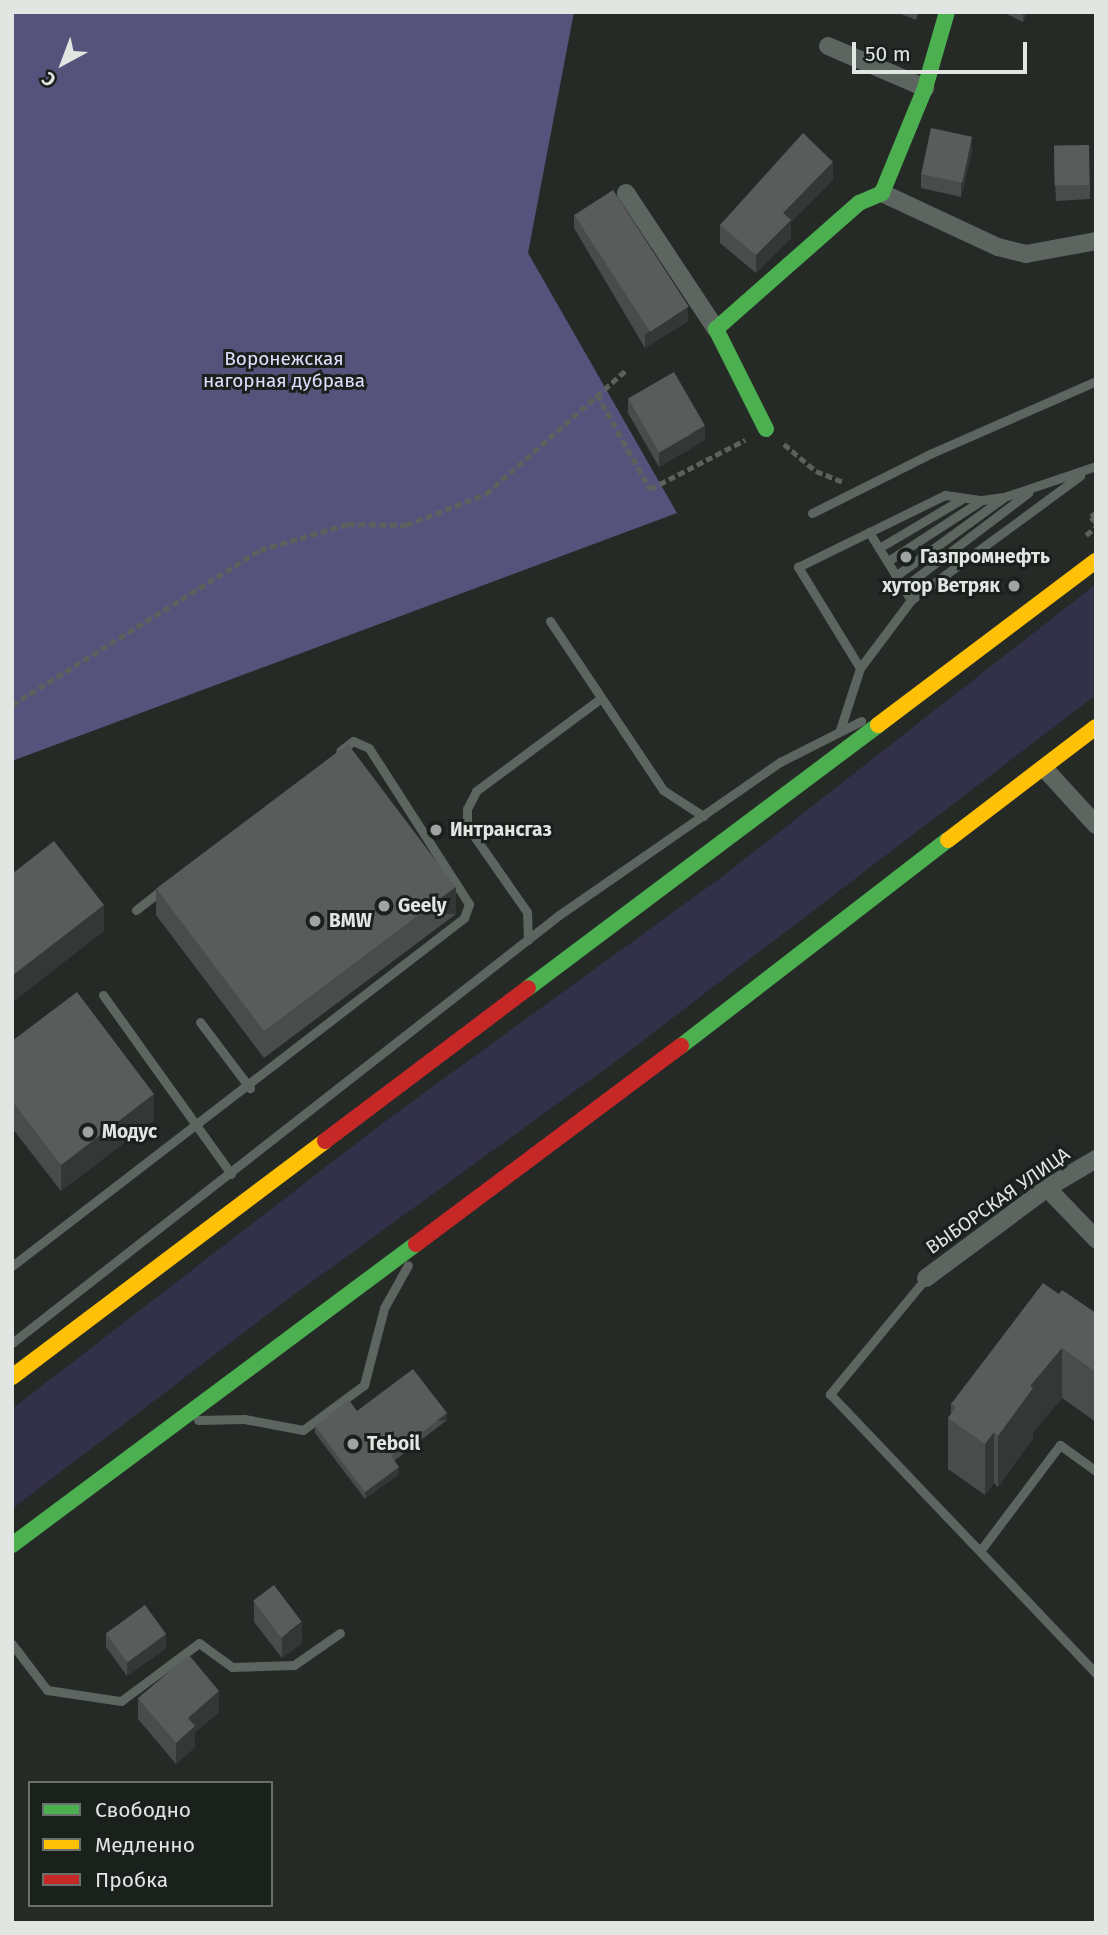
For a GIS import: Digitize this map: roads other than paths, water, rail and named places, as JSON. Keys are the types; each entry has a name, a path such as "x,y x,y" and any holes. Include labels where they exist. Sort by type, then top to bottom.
{"main road":[{"path":"766,429 716,329 859,203 882,193 925,88 947,12"},
{"path":"12,1377 1096,561"},
{"path":"12,1545 423,1238 1096,727"}],"street":[{"path":"828,46 925,88"},
{"path":"882,193 998,247 1026,254 1096,242"},
{"path":"626,194 716,329"},
{"path":"1044,768 1096,825"},
{"name":"ВЫБОРСКАЯ УЛИЦА","path":"926,1279 1047,1188 1096,1159"},
{"path":"1047,1188 1096,1239"}],"lane":[{"path":"812,513 853,495 932,453 1096,381"},
{"path":"860,668 798,567 945,495 982,500 1004,497 1029,492 1094,466"},
{"path":"839,730 860,668 911,600 1094,466"},
{"path":"904,587 1029,492"},
{"path":"897,575 1004,497"},
{"path":"879,548 962,499"},
{"path":"888,561 982,500"},
{"path":"869,532 911,600"},
{"path":"550,621 663,790 702,816"},
{"path":"12,1343 528,940 780,762 839,730 917,696"},
{"path":"528,940 527,912 467,825 467,809 477,792 600,699"},
{"path":"12,1266 250,1088 469,911 369,748 353,741 331,758"},
{"path":"136,910 169,884"},
{"path":"103,995 231,1174"},
{"path":"200,1022 250,1088"},
{"path":"178,1420 244,1419 303,1430 364,1385 384,1308 423,1238"},
{"path":"926,1279 830,1394 1096,1672"},
{"path":"980,1551 1060,1445 1096,1471"},
{"path":"12,1644 16,1656 47,1690 121,1701 200,1643 232,1667 294,1665 340,1633"}],"place":[{"name":"Газпромнефть","path":"906,557"},
{"name":"хутор Ветряк","path":"1014,586"},
{"name":"Интрансгаз","path":"436,830"},
{"name":"Geely","path":"384,906"},
{"name":"BMW","path":"315,921"},
{"name":"Модус","path":"88,1132"},
{"name":"Teboil","path":"353,1444"}],"park label":[{"name":"Воронежская нагорная дубрава","path":"284,370"}]}
